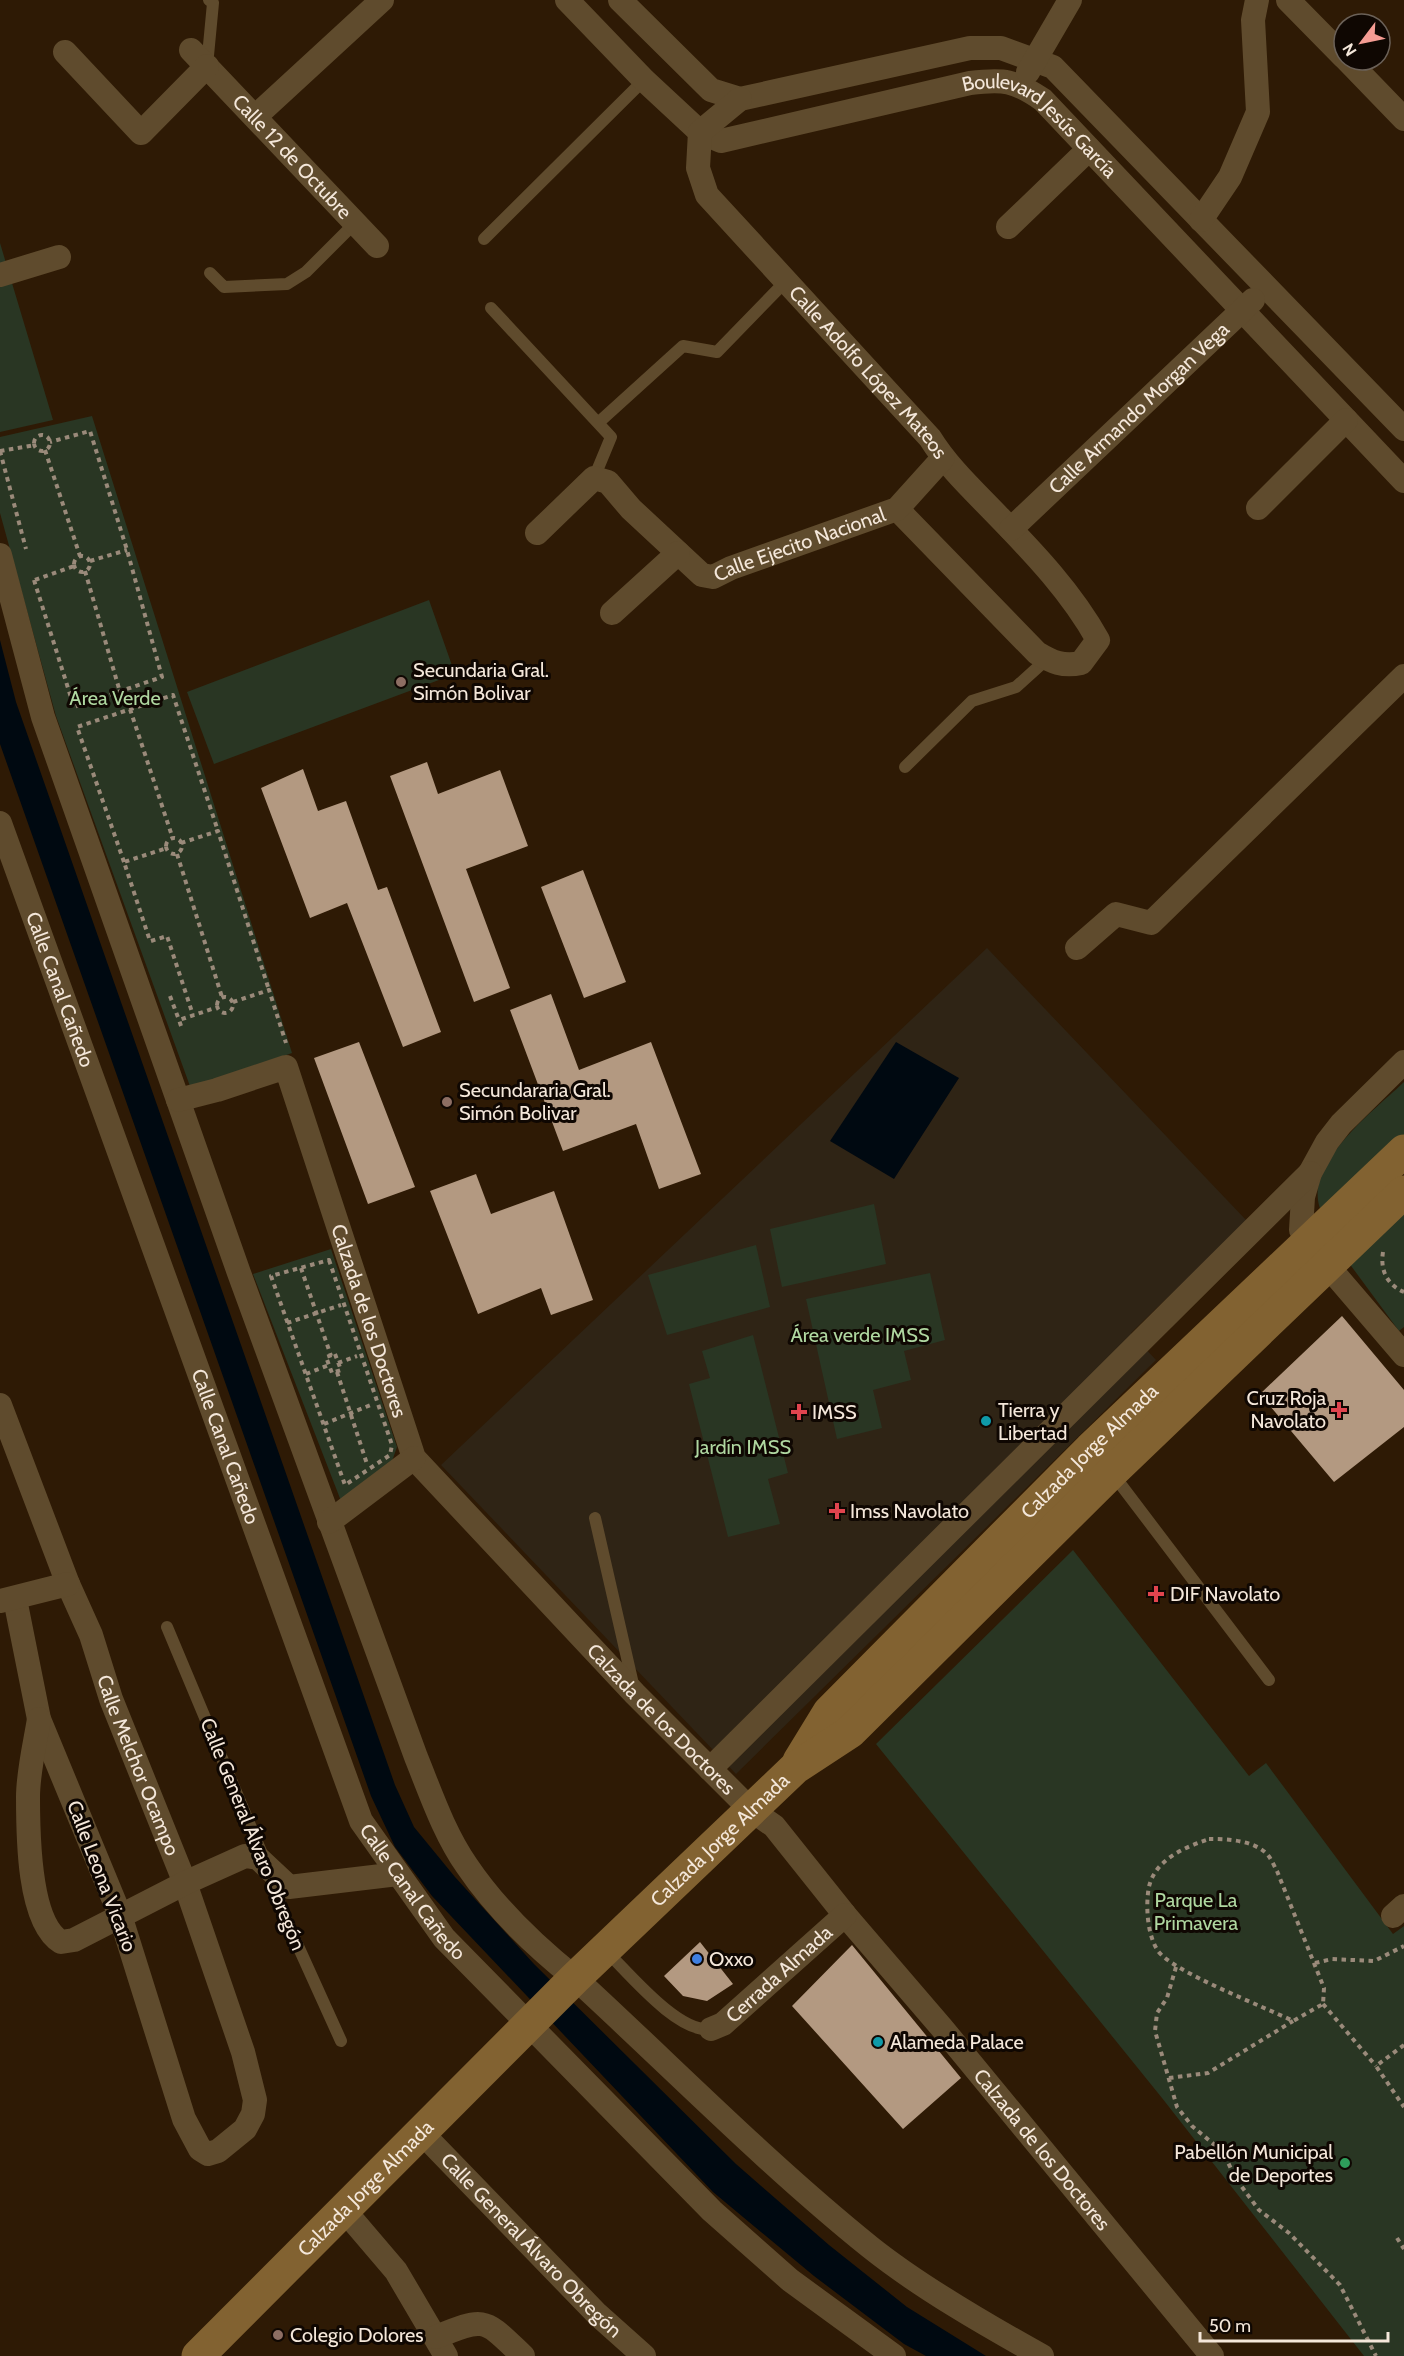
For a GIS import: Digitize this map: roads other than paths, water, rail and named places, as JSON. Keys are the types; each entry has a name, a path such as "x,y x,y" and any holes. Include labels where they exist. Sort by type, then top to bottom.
{"street":[{"path":"256,116 382,0"},
{"name":"Boulevard Jesús García","path":"567,0 644,80 699,132 721,141 970,83 998,80 1021,85 1043,100 1404,481"},
{"name":"Boulevard Jesús García","path":"620,0 711,90 740,99 970,48 1001,48 1034,58 1053,67 1404,429"},
{"path":"1021,85 1034,58 1070,0"},
{"path":"1201,220 1230,177 1258,112 1253,20 1257,0"},
{"path":"1288,0 1332,46"},
{"path":"65,52 141,133 199,58"},
{"name":"Calle 12 de Octubre","path":"199,58 378,246"},
{"path":"1358,72 1404,119"},
{"path":"699,132 740,99"},
{"name":"Calle Adolfo López Mateos","path":"699,132 698,168 707,195 930,438 943,458 1011,529 1083,612 1098,640 1081,663 1068,666 1047,659"},
{"path":"1008,227 1089,149"},
{"path":"0,275 59,257"},
{"name":"Calle Armando Morgan Vega","path":"1011,529 1267,287"},
{"path":"1258,508 1346,420"},
{"name":"Calle Ejecito Nacional","path":"678,553 702,575 713,578 731,568 897,509 943,458"},
{"path":"537,533 594,478 608,483 631,509 678,553 612,613"},
{"path":"897,509 1036,653 1047,659"},
{"path":"0,555 43,717 178,1100 329,1522 440,1818 466,1865 505,1913 571,1983 871,2248 984,2324 1042,2356"},
{"path":"1077,948 1116,914 1151,923 1404,676"},
{"name":"Calle Canal Cañedo","path":"0,822 361,1821 444,1938 530,2023 712,2211 790,2280 894,2356"},
{"name":"Calzada de los Doctores","path":"178,1100 217,1090 287,1058 414,1458 635,1694 751,1810 774,1826 845,1915 942,2028 1212,2356"},
{"path":"1404,1062 1341,1124 1327,1143 1310,1173 1303,1197 1301,1230 1404,1355"},
{"name":"Calzada Jorge Almada","path":"198,2356 530,2023 751,1810 795,1768 850,1732 1101,1461 1318,1253 1404,1150"},
{"path":"710,1769 1310,1173"},
{"name":"Calzada Jorge Almada","path":"1318,1253 1404,1192"},
{"name":"Calle Melchor Ocampo","path":"0,1405 68,1584 91,1635 111,1699 185,1883 243,2052 255,2100 253,2114 245,2129 218,2151 208,2154 200,2149"},
{"path":"329,1522 414,1458"},
{"path":"7,1600 68,1584"},
{"name":"Calle Leona Vicario","path":"7,1600 39,1719 120,1915 154,2020 173,2090 184,2119 200,2149"},
{"path":"39,1719 28,1796 37,1897 41,1918 48,1933 61,1942 74,1940 185,1883 245,1856 258,1858 289,1887 398,1874"},
{"name":"Cerrada Almada","path":"711,2029 723,2024 845,1915"},
{"name":"Calle General Álvaro Obregón","path":"420,2132 597,2314 644,2356"},
{"path":"344,2210 396,2271 441,2346 476,2322 487,2324 523,2356"}],"lane":[{"path":"199,58 213,3 209,0"},
{"path":"484,239 644,80"},
{"path":"210,273 224,287 286,284 306,272 355,223"},
{"path":"598,423 683,346 717,352 786,281"},
{"path":"491,308 611,437 594,478"},
{"path":"905,767 972,701 1016,687 1047,659"},
{"path":"1101,1461 1269,1680"},
{"path":"595,1518 635,1694"},
{"name":"Calle General Álvaro Obregón","path":"167,1627 268,1868 284,1915 340,2041"},
{"path":"605,1950 657,2001 682,2021 704,2030 711,2029"}],"place":[{"name":"Secundaria Gral. Simón Bolivar","path":"401,682"},
{"name":"Secundararia Gral. Simón Bolivar","path":"447,1102"},
{"name":"Cruz Roja Navolato","path":"1339,1410"},
{"name":"IMSS","path":"799,1412"},
{"name":"Tierra y Libertad","path":"986,1421"},
{"name":"Imss Navolato","path":"837,1511"},
{"name":"DIF Navolato","path":"1156,1594"},
{"name":"Oxxo","path":"697,1959"},
{"name":"Alameda Palace","path":"878,2042"},
{"name":"Pabellón Municipal de Deportes","path":"1345,2163"},
{"name":"Colegio Dolores","path":"278,2335"}],"park label":[{"name":"Área Verde","path":"115,698"},
{"name":"Área verde IMSS","path":"860,1335"},
{"name":"Jardín IMSS","path":"743,1447"},
{"name":"Parque La Primavera","path":"1196,1912"}]}
